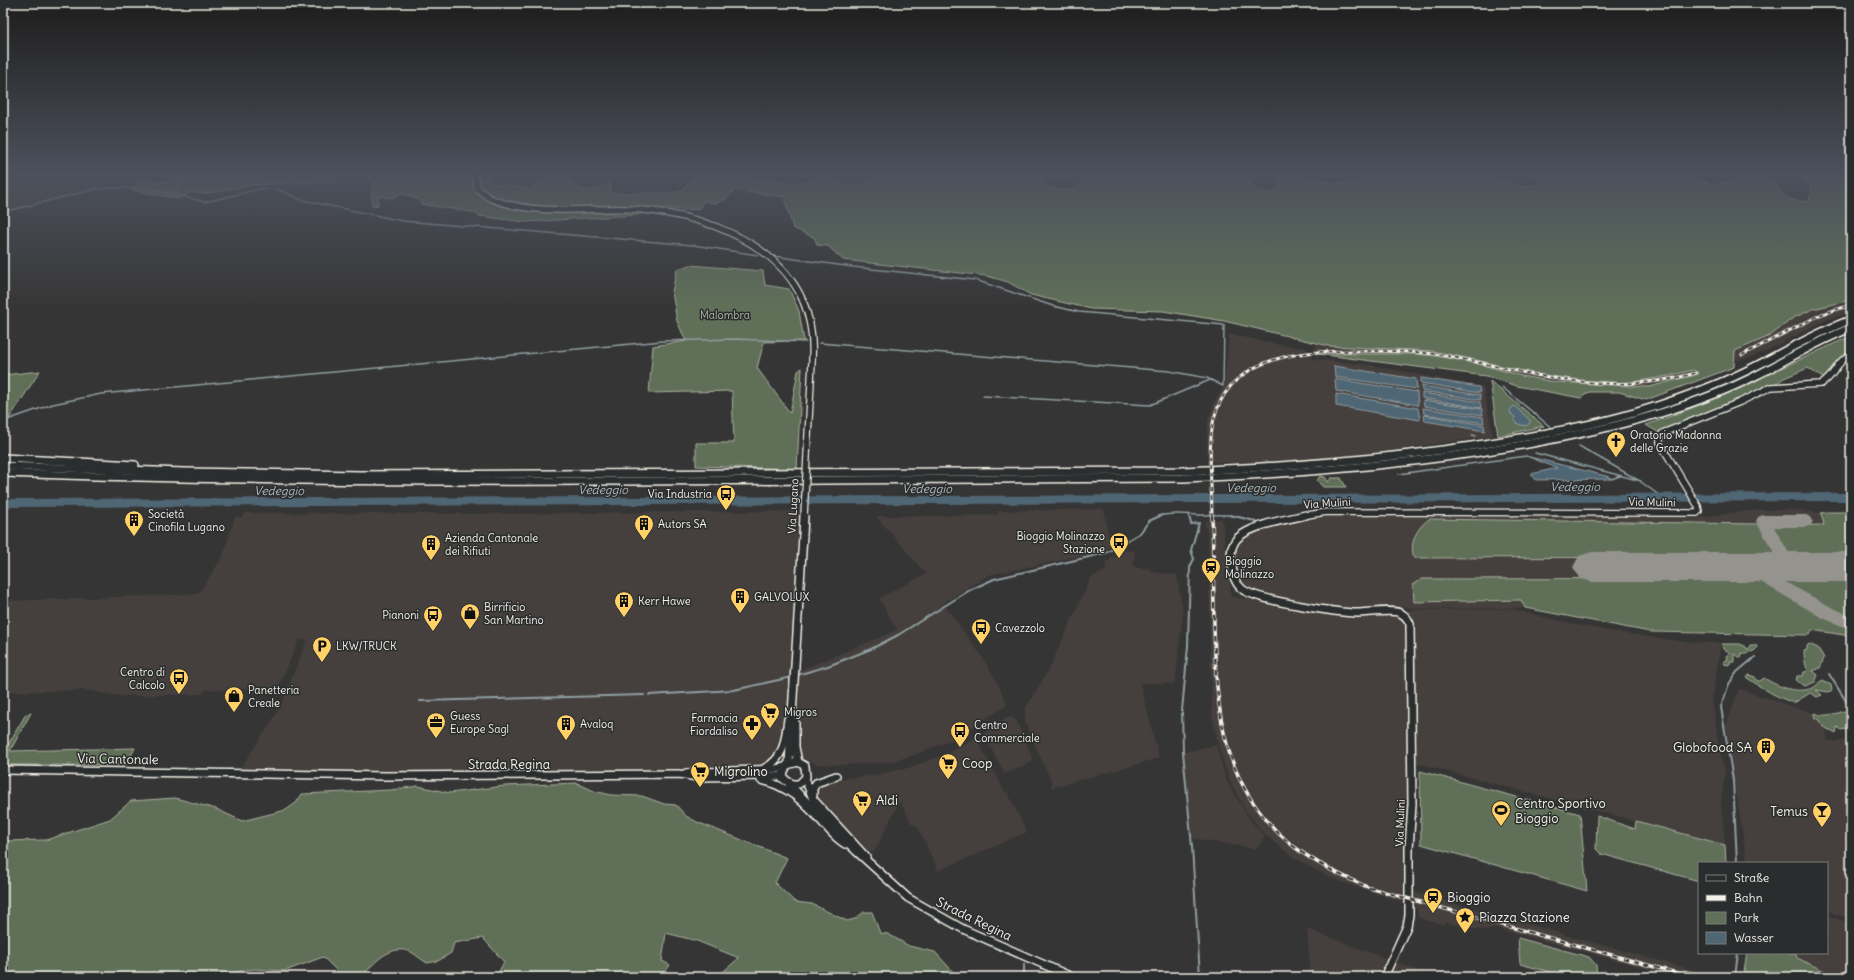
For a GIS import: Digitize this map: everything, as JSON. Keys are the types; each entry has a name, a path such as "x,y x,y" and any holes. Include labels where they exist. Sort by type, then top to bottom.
{"highway":[{"path":"3,466 238,473 431,475 1174,471 1332,463 1416,454 1493,443 1578,427 1632,413 1676,400 1724,381 1818,333 1851,320"},
{"path":"3,473 258,481 524,481 1183,478 1307,472 1475,453 1547,440 1616,425 1663,412 1721,391 1756,375 1823,340 1851,328"},
{"path":"3,458 205,469 238,473"},
{"path":"3,477 41,478 65,476"}],"main road":[{"name":"Via Lugano","path":"692,219 730,232 757,247 772,260 790,279 800,296 810,327 812,349 796,675 787,765"},
{"name":"Via Mulini","path":"1384,977 1407,926 1410,900 1412,761 1411,628 1409,621 1404,615 1398,612 1338,611 1261,598 1249,594 1239,586 1234,576 1232,551 1235,541 1242,534 1251,530 1304,515 1327,512 1698,513 1700,510 1660,443 1659,440 1661,434 1667,430 1740,402 1771,387 1822,384 1827,381 1833,370 1844,358 1851,354"},
{"path":"796,675 795,747 798,762"},
{"path":"758,770 775,764 783,754 790,704 793,696"},
{"path":"679,774 758,770 798,762 803,764 807,770 805,779 799,784 787,782 783,774 787,765"},
{"name":"Via Cantonale","path":"3,770 140,771 232,774"},
{"name":"Strada Regina","path":"232,774 458,776 679,774 697,777 776,776 787,782 856,851 900,892 936,915 1072,977"},
{"path":"723,776 765,780 780,784 838,840 856,851"},
{"path":"816,802 812,792 815,785 821,780 836,776"},
{"name":"Strada Regina","path":"805,779 808,790 816,802 859,848 876,869"}],"shaded area":[{"path":"1851,300 1851,312 1826,320 1770,349 1749,358 1735,361 1735,351 1770,336 1793,318 1813,309"},
{"path":"1229,334 1280,345 1306,348 1312,359 1369,365 1483,387 1493,436 1380,452 1276,464 1208,462 1208,421 1214,402 1224,387"},
{"path":"1316,345 1433,351 1529,373 1580,380 1627,383 1669,376 1693,369 1699,374 1649,387 1554,382 1522,376 1479,364 1436,356 1415,354 1318,354 1314,349"},
{"path":"1104,509 1110,547 1101,552 989,575 943,603 981,655 995,678 1007,703 1006,706 954,739 912,756 889,762 837,765 816,764 803,758 776,758 762,764 680,768 679,774 385,776 240,769 279,710 307,640 299,640 278,688 205,690 203,694 119,696 85,690 3,692 3,601 198,594 222,558 235,517 242,517 246,513 471,514 798,511 791,674 897,630 879,598 926,574 876,516 998,515 998,511"},
{"path":"1757,510 1795,510 1821,513 1851,512 1851,638 1826,633 1650,632 1525,608 1417,609 1402,606 1401,608 1354,609 1335,607 1255,593 1242,585 1237,573 1241,570 1237,564 1236,548 1239,541 1250,534 1292,521 1320,515 1674,516 1695,518"},
{"path":"1222,519 1231,597 1338,611 1404,615 1410,610 1511,609 1582,626 1628,634 1686,642 1721,643 1712,699 1719,747 1725,772 1721,803 1725,845 1412,762 1410,889 1417,893 1564,935 1720,977 1679,977 1496,928 1485,930 1446,923 1444,925 1419,918 1416,907 1339,881 1317,871 1293,857 1266,836 1244,808 1229,779 1218,745 1212,714 1208,538 1205,521"},
{"path":"1123,551 1135,551 1133,567 1150,569 1151,572 1177,575 1183,612 1175,684 1140,683 1159,758 1051,788 1052,783 1025,723 1025,709 1047,673 1091,578 1106,570 1106,561 1110,561 1110,557 1119,558 1120,553 1123,553"},
{"path":"1739,689 1822,716 1828,741 1851,741 1851,919 1828,911 1828,862 1747,862 1726,726"},
{"path":"1011,717 1016,720 1034,761 1005,774 983,734 1006,718"},
{"path":"976,737 1005,792 1007,791 1027,832 938,871 918,827 911,823 900,801 874,852 866,851 816,795 818,785 825,781 875,775 908,768 947,754"},
{"path":"1216,745 1226,779 1252,822 1265,837 1256,849 1191,838 1183,752"},
{"path":"1828,915 1851,924 1851,977 1833,977 1832,975 1797,958 1796,954 1828,954"},
{"path":"1307,929 1417,970 1416,977 1308,977 1310,966"}],"green space":[{"path":"500,219 577,219 525,222"},
{"path":"790,219 1851,219 1851,300 1813,309 1793,318 1770,336 1735,351 1734,367 1646,400 1619,392 1589,392 1581,398 1517,386 1486,376 1318,354 1415,354 1436,356 1479,364 1522,376 1554,382 1649,387 1699,374 1693,370 1669,376 1627,383 1580,380 1529,373 1433,351 1329,346 1224,321 1163,311 1091,309 1031,295 1008,282 987,276 843,260 828,246 817,245 815,238 793,228"},
{"name":"Malombra","path":"690,265 763,271 765,285 789,289 799,311 804,341 764,342 757,368 790,413 798,371 802,368 797,469 696,466 696,443 734,443 732,391 649,393 653,346 686,341 677,321 672,292 677,269"},
{"path":"1851,336 1851,354 1827,381 1808,368 1784,378 1771,387 1661,434 1646,425 1673,416 1750,383"},
{"path":"40,371 7,422 3,423 3,375"},
{"path":"1490,381 1544,426 1498,436"},
{"path":"1320,476 1325,477 1328,482 1331,478 1341,478 1346,487 1323,487 1317,481"},
{"path":"1851,512 1851,557 1794,557 1782,549 1768,526 1824,525 1821,513"},
{"path":"1429,519 1760,524 1775,550 1773,557 1414,558 1412,547 1413,542 1420,527"},
{"path":"1851,578 1851,636 1812,630 1810,635 1650,632 1525,608 1521,600 1414,602 1413,585 1422,579"},
{"path":"1722,644 1740,644 1747,649 1749,649 1750,645 1756,645 1757,648 1754,651 1741,654 1741,658 1734,654 1734,662 1730,662 1730,665 1724,664 1723,662 1728,659 1727,656 1731,653 1724,649"},
{"path":"1809,644 1818,648 1824,658 1820,668 1813,671 1818,675 1815,682 1805,686 1796,681 1797,676 1803,676 1804,672 1808,671 1804,651 1807,650 1807,646"},
{"path":"1749,675 1755,677 1757,681 1764,678 1781,687 1794,690 1806,690 1813,688 1823,680 1831,685 1832,690 1829,692 1816,690 1822,695 1817,697 1810,693 1794,703 1775,695 1758,685 1747,678"},
{"path":"1847,711 1851,715 1851,739 1845,729 1841,730 1837,727 1836,733 1823,727 1820,720 1815,718 1814,715 1814,713 1825,715"},
{"path":"31,713 10,751 135,748 126,765 3,765 3,753 26,714"},
{"name":"Centro Sportivo Bioggio","path":"1420,771 1580,814 1587,891 1421,844"},
{"path":"577,783 594,791 611,795 642,796 664,804 676,805 686,816 697,822 787,858 775,883 795,902 812,904 847,921 855,919 864,912 872,912 880,933 888,934 909,946 935,952 958,977 925,977 917,972 901,977 717,977 739,958 697,941 666,933 662,961 670,965 662,977 496,977 504,962 483,938 454,943 451,953 438,961 427,963 411,952 396,950 383,956 371,966 362,977 343,977 323,957 285,971 254,969 204,977 3,977 3,841 46,840 110,819 131,801 175,798 216,809 242,821 286,810 296,803 302,794 391,790 418,786 450,793 504,786"},
{"path":"1597,816 1635,829 1636,821 1725,845 1726,862 1698,862 1698,881 1601,854 1596,849"},
{"path":"1518,938 1589,957 1596,965 1597,977 1569,977 1520,964"},
{"path":"1747,954 1796,954 1797,958 1833,975 1833,977 1743,977"}],"water":[{"path":"1334,366 1416,379 1417,389 1335,377"},
{"path":"1421,378 1479,387 1480,393 1421,383"},
{"path":"1335,379 1417,392 1418,405 1336,391"},
{"path":"1422,386 1480,395 1481,400 1422,391"},
{"path":"1422,393 1480,402 1481,408 1422,398"},
{"path":"1336,394 1418,408 1420,420 1336,406"},
{"path":"1423,400 1482,409 1483,415 1424,406"},
{"path":"1514,406 1530,420 1530,423 1526,426 1518,424 1514,420 1515,417 1511,414 1510,410"},
{"path":"1423,408 1483,417 1484,423 1424,414"},
{"path":"1424,415 1484,425 1485,431 1425,421"},
{"path":"1526,456 1610,477 1611,479 1536,480 1531,474 1557,468"}],"waterway":[{"path":"392,219 403,221 693,245 758,255"},
{"path":"773,256 853,267 975,280 1053,306 1079,312 1224,325 1223,386 1207,378 1169,371 819,343"},
{"path":"7,420 53,404 101,394 663,341 735,339 806,342"},
{"path":"983,396 1150,405 1210,380"},
{"path":"1502,387 1553,429"},
{"path":"1472,435 1476,436"},
{"path":"1579,446 1638,480"},
{"path":"1535,453 1641,481"},
{"path":"1399,474 1526,456"},
{"path":"1611,479 1620,476"},
{"path":"1641,482 1663,498"},
{"name":"Vedeggio","path":"3,503 1851,497"},
{"path":"1160,516 1176,514 1234,516"},
{"path":"1230,515 1255,521"},
{"path":"797,675 828,666 871,649 898,635 970,590 994,579 1106,553 1140,533 1149,521 1160,516"},
{"path":"1189,516 1191,524 1199,523 1191,550 1194,559 1190,567 1188,646 1182,711 1183,752 1192,847 1200,977"},
{"path":"1737,862 1733,780 1721,707 1729,684 1737,672 1755,657"},
{"path":"1829,674 1851,709"},
{"path":"649,695 734,690 792,677"},
{"path":"420,701 644,695"},
{"path":"1735,977 1738,954"},
{"path":"1024,964 1024,977"}],"taxiway":[{"path":"1790,567 1763,521 1806,521"},
{"path":"1747,567 1826,612 1851,623"}],"runway":[{"path":"1592,567 1851,567"}],"railway":[{"path":"1742,355 1822,314 1851,305"},
{"path":"1212,516 1210,449 1211,435 1216,412 1226,392 1240,377 1257,366 1276,359 1298,354 1319,352 1417,352 1454,357 1548,377 1614,384 1642,383 1696,373"},
{"path":"1212,515 1215,656 1221,717 1227,746 1237,773 1251,799 1269,823 1293,846 1311,859 1340,875 1370,888 1691,977"},
{"path":"1686,972 1704,977"}],"place":[{"name":"Oratorio Madonna delle Grazie","path":"1616,458"},
{"name":"Via Industria","path":"726,511"},
{"name":"Società Cinofila Lugano","path":"134,537"},
{"name":"Autors SA","path":"644,541"},
{"name":"Bioggio Molinazzo Stazione","path":"1119,559"},
{"name":"Azienda Cantonale dei Rifiuti","path":"431,561"},
{"name":"Bioggio Molinazzo","path":"1211,584"},
{"name":"GALVOLUX","path":"740,614"},
{"name":"Kerr Hawe","path":"624,618"},
{"name":"Birrificio San Martino","path":"470,630"},
{"name":"Pianoni","path":"433,632"},
{"name":"Cavezzolo","path":"981,645"},
{"name":"LKW/TRUCK","path":"322,663"},
{"name":"Centro di Calcolo","path":"179,695"},
{"name":"Panetteria Creale","path":"234,713"},
{"name":"Migros","path":"770,729"},
{"name":"Guess Europe Sagl","path":"436,739"},
{"name":"Avaloq","path":"566,741"},
{"name":"Farmacia Fiordaliso","path":"752,741"},
{"name":"Centro Commerciale","path":"960,748"},
{"name":"Globofood SA","path":"1766,764"},
{"name":"Coop","path":"948,780"},
{"name":"Migrolino","path":"700,788"},
{"name":"Aldi","path":"862,817"},
{"name":"Centro Sportivo Bioggio","path":"1501,827"},
{"name":"Temus","path":"1822,828"},
{"name":"Bioggio","path":"1433,914"},
{"name":"Piazza Stazione","path":"1465,934"}]}
